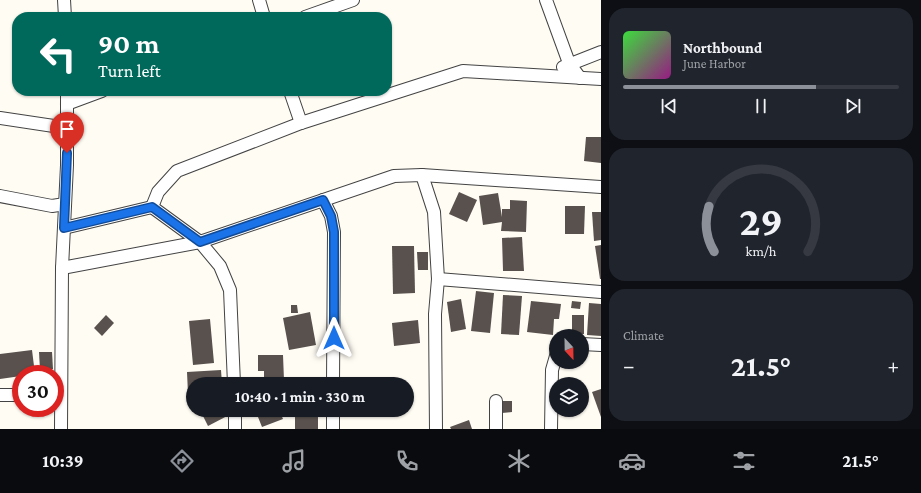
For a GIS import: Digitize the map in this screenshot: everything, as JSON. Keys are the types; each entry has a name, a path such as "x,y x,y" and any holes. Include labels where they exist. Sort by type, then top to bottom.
{"street":[{"path":"64,0 65,12"},
{"path":"259,0 263,12"},
{"path":"319,12 353,0"},
{"path":"546,0 569,63 580,78"},
{"path":"547,75 569,63 601,52"},
{"path":"392,94 463,71 601,79"},
{"path":"59,365 65,204 66,96"},
{"path":"67,104 89,96"},
{"path":"292,96 301,123"},
{"path":"152,207 158,192 177,171 301,123 385,96"},
{"path":"0,118 67,128"},
{"path":"62,268 200,242 394,176 422,175 601,187"},
{"path":"422,175 434,212 438,279 435,314 436,429"},
{"path":"0,196 52,206 65,204"},
{"path":"323,200 331,216 334,232 334,377"},
{"path":"64,228 152,207 200,242 220,266 230,290 234,377"},
{"path":"438,279 601,292"},
{"path":"589,345 601,346"},
{"path":"550,429 552,369"},
{"path":"0,395 12,395"},
{"path":"496,401 496,429"},
{"path":"60,417 61,429"},
{"path":"235,417 236,429"},
{"path":"333,417 333,429"}],"building":[{"path":"586,137 601,137 601,163 584,161"},
{"path":"459,192 477,200 467,222 449,214"},
{"path":"498,193 502,217 502,209 510,209 510,200 527,201 526,232 501,231 502,222 483,225 479,196"},
{"path":"565,206 585,206 584,234 565,234"},
{"path":"592,212 601,212 601,240 594,241"},
{"path":"522,237 524,271 503,271 502,238"},
{"path":"601,245 601,279 600,279 595,246"},
{"path":"392,246 414,246 415,293 393,294"},
{"path":"417,252 428,252 428,270 418,270"},
{"path":"476,291 494,293 490,333 471,331"},
{"path":"503,295 522,296 519,335 501,334"},
{"path":"461,299 466,329 451,332 447,302"},
{"path":"531,301 561,304 559,319 554,319 553,329 549,329 549,335 527,332"},
{"path":"572,301 581,302 580,309 571,308"},
{"path":"589,303 601,304 601,336 589,335 589,329 587,329"},
{"path":"291,305 297,305 298,313 291,313"},
{"path":"310,312 316,345 289,350 283,318"},
{"path":"106,315 114,323 102,336 94,328"},
{"path":"572,315 584,315 584,329 572,329"},
{"path":"210,319 214,363 193,365 189,321"},
{"path":"418,320 420,343 394,346 392,323"},
{"path":"32,350 34,365 12,365 12,377 0,379 0,354"},
{"path":"39,352 52,352 53,365 40,365"},
{"path":"258,355 283,355 284,377 264,377 264,371 258,371"},
{"path":"221,370 222,377 187,377 187,372"},
{"path":"601,389 601,417 592,392"},
{"path":"502,401 512,401 512,412 502,413"},
{"path":"204,417 225,417 208,426"},
{"path":"258,417 282,417 283,419 262,427"},
{"path":"295,417 318,417 318,429 295,429"},
{"path":"469,420 472,429 451,429 450,427"}],"route":[{"path":"67,153 64,228 87,224 152,207 167,220 200,242 323,200 331,216 334,232 334,338"}]}
